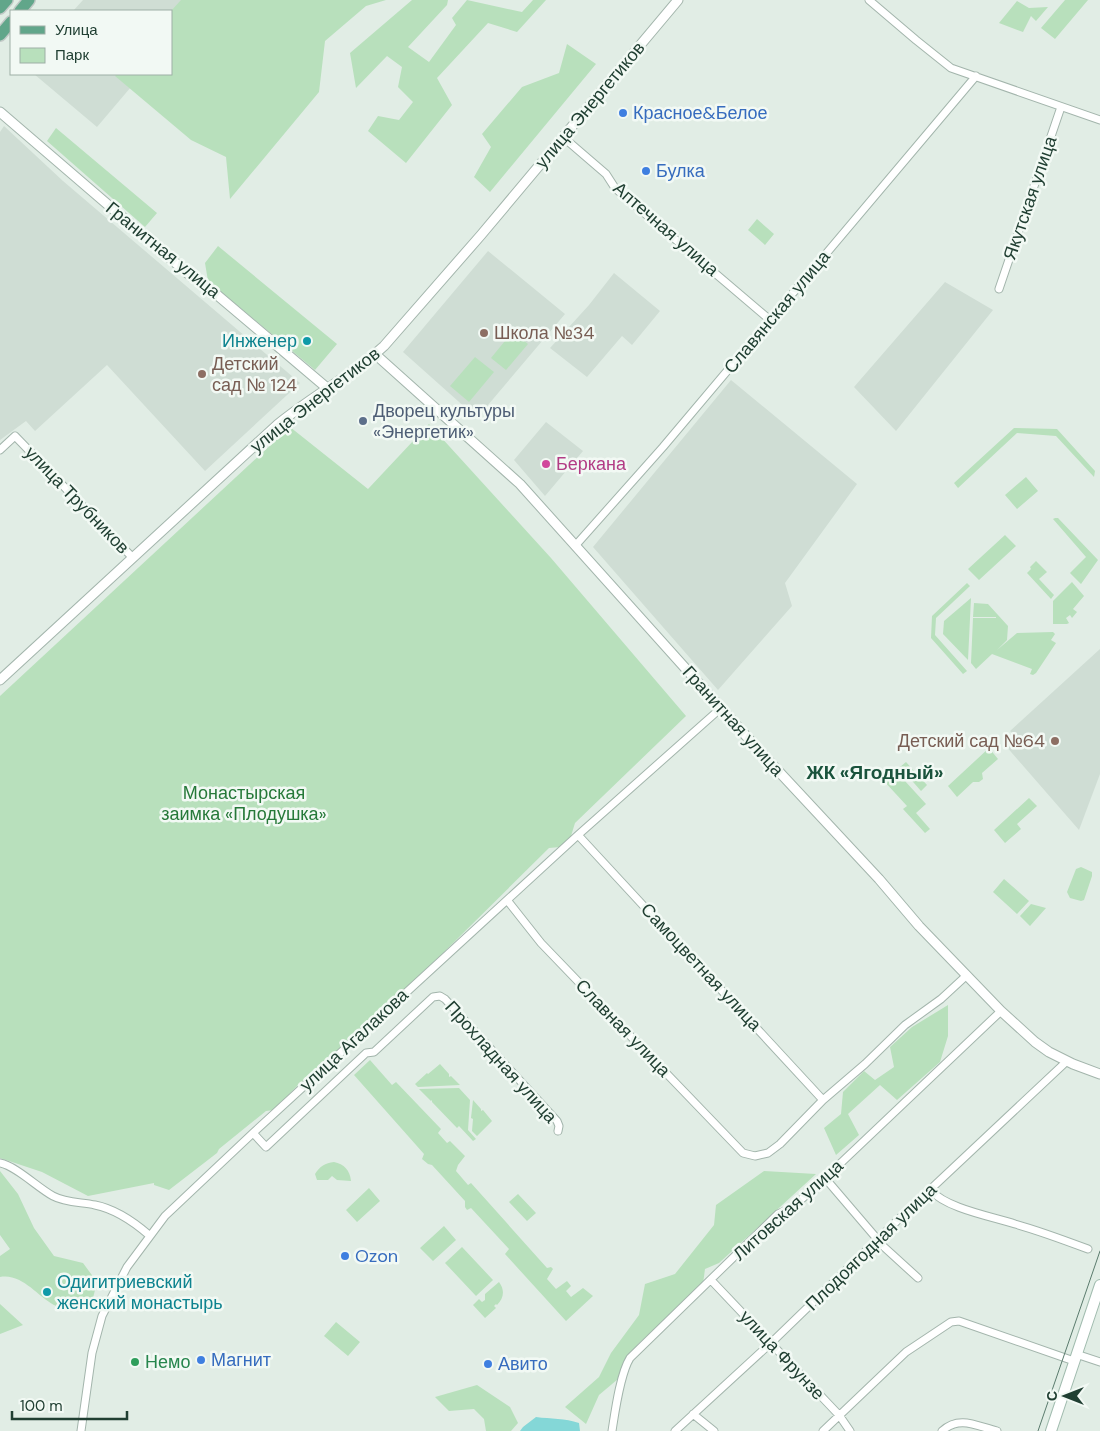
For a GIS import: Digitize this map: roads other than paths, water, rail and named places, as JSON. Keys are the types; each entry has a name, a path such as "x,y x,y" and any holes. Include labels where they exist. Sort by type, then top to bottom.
{"main road":[{"path":"0,8 7,0"},
{"path":"21,10 29,0"},
{"path":"0,35 10,23"},
{"path":"1051,1431 1100,1285"}],"street":[{"name":"улица Энергетиков","path":"0,680 277,426 326,388 375,354 475,242 678,0"},
{"path":"869,0 946,64 1100,120"},
{"name":"Славянская улица","path":"575,546 668,441 976,76"},
{"name":"Якутская улица","path":"999,289 1061,107"},
{"name":"Гранитная улица","path":"0,112 192,277 203,283 326,388"},
{"name":"Аптечная улица","path":"563,137 606,174 615,188 770,320"},
{"name":"Гранитная улица","path":"375,354 520,484 721,708 920,926 1001,1011 1034,1042 1066,1061 1100,1074"},
{"name":"улица Трубников","path":"0,450 15,436 133,558"},
{"name":"улица Агалакова","path":"81,1431 92,1353 102,1316 127,1267 149,1235 176,1205 253,1133 578,834 721,708"},
{"name":"Самоцветная улица","path":"578,834 823,1100"},
{"name":"Славная улица","path":"507,900 541,943 743,1153 755,1156 768,1153 780,1144 823,1100"},
{"path":"823,1100 905,1026 941,999 967,975"},
{"name":"Прохладная улица","path":"253,1133 266,1147 366,1053 374,1052 433,997 440,996 445,999 557,1121 558,1131"},
{"name":"Литовская улица","path":"612,1431 626,1365 630,1358 778,1214 793,1206 825,1178 1001,1011"},
{"name":"Плодоягодная улица","path":"675,1431 772,1342 1066,1061"},
{"path":"0,1163 11,1168 54,1197 109,1209 139,1226 149,1235"},
{"path":"825,1178 878,1240 918,1278"},
{"path":"930,1190 944,1201 980,1215 1015,1224 1088,1249"},
{"name":"улица Фрунзе","path":"711,1280 772,1342 839,1415 850,1431"},
{"path":"823,1431 906,1352 944,1325 959,1321 1075,1358 1100,1362"},
{"path":"693,1414 714,1431"},
{"path":"942,1431 950,1425 960,1422 997,1431"}],"water":[{"path":"536,1417 574,1421 579,1423 580,1431 520,1431"}],"tram line":[{"path":"1038,1431 1100,1251"}],"place":[{"name":"Красное&Белое","path":"623,113"},
{"name":"Булка","path":"646,171"},
{"name":"Школа №34","path":"484,333"},
{"name":"Инженер","path":"307,341"},
{"name":"Детский сад № 124","path":"202,374"},
{"name":"Дворец культуры «Энергетик»","path":"363,421"},
{"name":"Беркана","path":"546,464"},
{"name":"Детский сад №64","path":"1055,741"},
{"name":"Ozon","path":"345,1256"},
{"name":"Одигитриевский женский монастырь","path":"47,1292"},
{"name":"Магнит","path":"201,1360"},
{"name":"Немо","path":"135,1362"},
{"name":"Авито","path":"488,1364"}],"district":[{"name":"ЖК «Ягодный»","path":"875,772"}],"park label":[{"name":"Монастырская заимка «Плодушка»","path":"244,803"}]}
